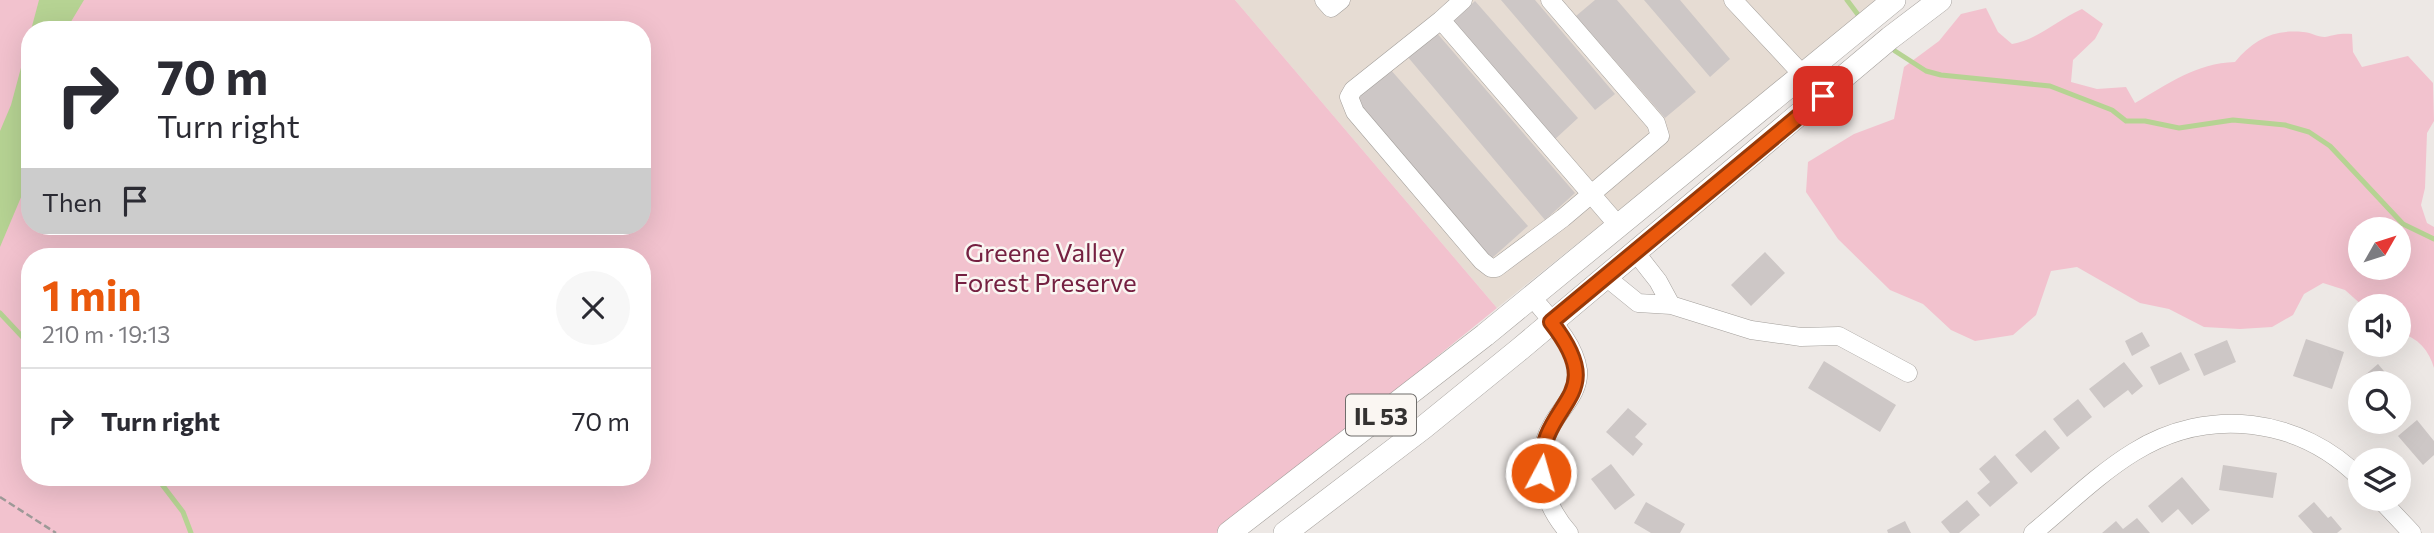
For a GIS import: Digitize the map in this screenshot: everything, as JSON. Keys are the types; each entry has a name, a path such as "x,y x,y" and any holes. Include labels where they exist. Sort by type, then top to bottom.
{"main road":[{"name":"IL 53","path":"1229,533 1532,297 1617,224 1894,0"},
{"name":"IL 53","path":"1285,533 1424,427 1636,253 1890,38 1940,0"}],"street":[{"path":"1324,0 1331,8 1341,0"},
{"path":"1464,0 1353,90 1349,97 1355,112 1482,261 1491,268 1503,265 1592,195 1656,142 1660,129 1550,0"},
{"path":"1739,2 1802,74"},
{"path":"1441,20 1617,224"},
{"path":"1636,253 1658,281 1671,305"},
{"path":"1606,277 1639,303 1671,305 1751,330 1801,337 1839,336 1908,373"},
{"path":"1532,297 1571,351 1578,369 1577,383 1545,438 1541,453 1541,473 1552,509 1569,533"},
{"path":"2033,533 2133,452 2157,439 2192,427 2246,423 2271,428 2328,452 2348,468"},
{"path":"2391,511 2412,533"}],"path":[{"path":"0,497 56,533"}],"shaded area":[{"path":"39,0 84,0 71,21 33,21"},
{"path":"1235,0 1881,0 1497,308"},
{"path":"21,68 21,197 0,247 0,131 11,105"}],"green space":[{"name":"Greene Valley Forest Preserve","path":"0,0 1235,0 1497,308 1219,533 0,533"},
{"path":"1986,8 1998,32 2012,44 2039,34 2082,9 2103,24 2095,39 2073,60 2071,82 2097,89 2126,87 2135,103 2195,70 2235,62 2257,42 2282,32 2306,32 2325,37 2352,34 2353,52 2362,67 2408,56 2433,83 2434,121 2427,133 2425,188 2421,205 2427,223 2434,227 2434,368 2422,346 2411,338 2411,294 2350,294 2323,283 2304,294 2293,315 2272,327 2204,327 2169,309 2140,303 2077,267 2051,271 2036,315 2013,335 1975,341 1951,330 1923,304 1890,290 1838,239 1806,192 1808,162 1854,134 1894,119 1904,67 1939,41 1961,14"}],"building":[{"path":"1501,0 1535,0 1615,94 1595,110"},
{"path":"1595,0 1617,0 1696,92 1665,118 1576,16"},
{"path":"1644,0 1680,0 1730,59 1710,77"},
{"path":"1475,1 1578,118 1553,141 1452,22"},
{"path":"1436,32 1575,193 1545,220 1407,56"},
{"path":"1390,69 1528,226 1491,259 1355,98"},
{"path":"1765,252 1785,273 1751,306 1731,285"},
{"path":"2142,332 2150,346 2132,356 2125,341"},
{"path":"2306,339 2344,352 2332,389 2293,376"},
{"path":"2227,340 2236,362 2204,376 2194,354"},
{"path":"2181,352 2190,370 2159,385 2150,367"},
{"path":"1824,361 1896,405 1880,432 1808,388"},
{"path":"2124,362 2143,386 2132,395 2128,390 2104,408 2089,389"},
{"path":"2378,364 2384,371 2370,371"},
{"path":"2078,399 2092,417 2067,437 2053,419"},
{"path":"1628,408 1647,424 1635,437 1643,444 1633,456 1606,432"},
{"path":"2417,420 2434,441 2434,455 2423,465 2398,436 2411,434 2411,425"},
{"path":"2045,430 2060,448 2031,473 2015,455"},
{"path":"1995,455 2018,483 1990,507 1977,493 1990,482 1979,469"},
{"path":"1611,464 1635,495 1615,510 1591,479"},
{"path":"2223,465 2277,473 2273,498 2219,490"},
{"path":"2182,477 2210,510 2192,525 2178,509 2162,523 2148,506"},
{"path":"1967,500 1980,515 1959,533 1950,533 1941,522"},
{"path":"1646,502 1685,524 1680,533 1651,533 1634,523"},
{"path":"2314,502 2342,529 2337,533 2313,533 2298,516"},
{"path":"2137,518 2150,533 2102,533 2116,521 2123,529"},
{"path":"1905,521 1911,533 1888,533 1887,530"}],"waterway":[{"path":"1847,0 1859,16"},
{"path":"1895,51 1926,71 1941,75 2050,86 2112,110 2126,121 2145,121 2179,128 2233,120 2285,125 2309,132 2330,146 2403,224 2434,239"},
{"path":"0,313 21,335"},
{"path":"163,486 183,512 191,533"}],"route":[{"path":"1541,473 1541,453 1545,438 1572,395 1577,383 1578,369 1571,351 1551,322 1823,96"}]}
